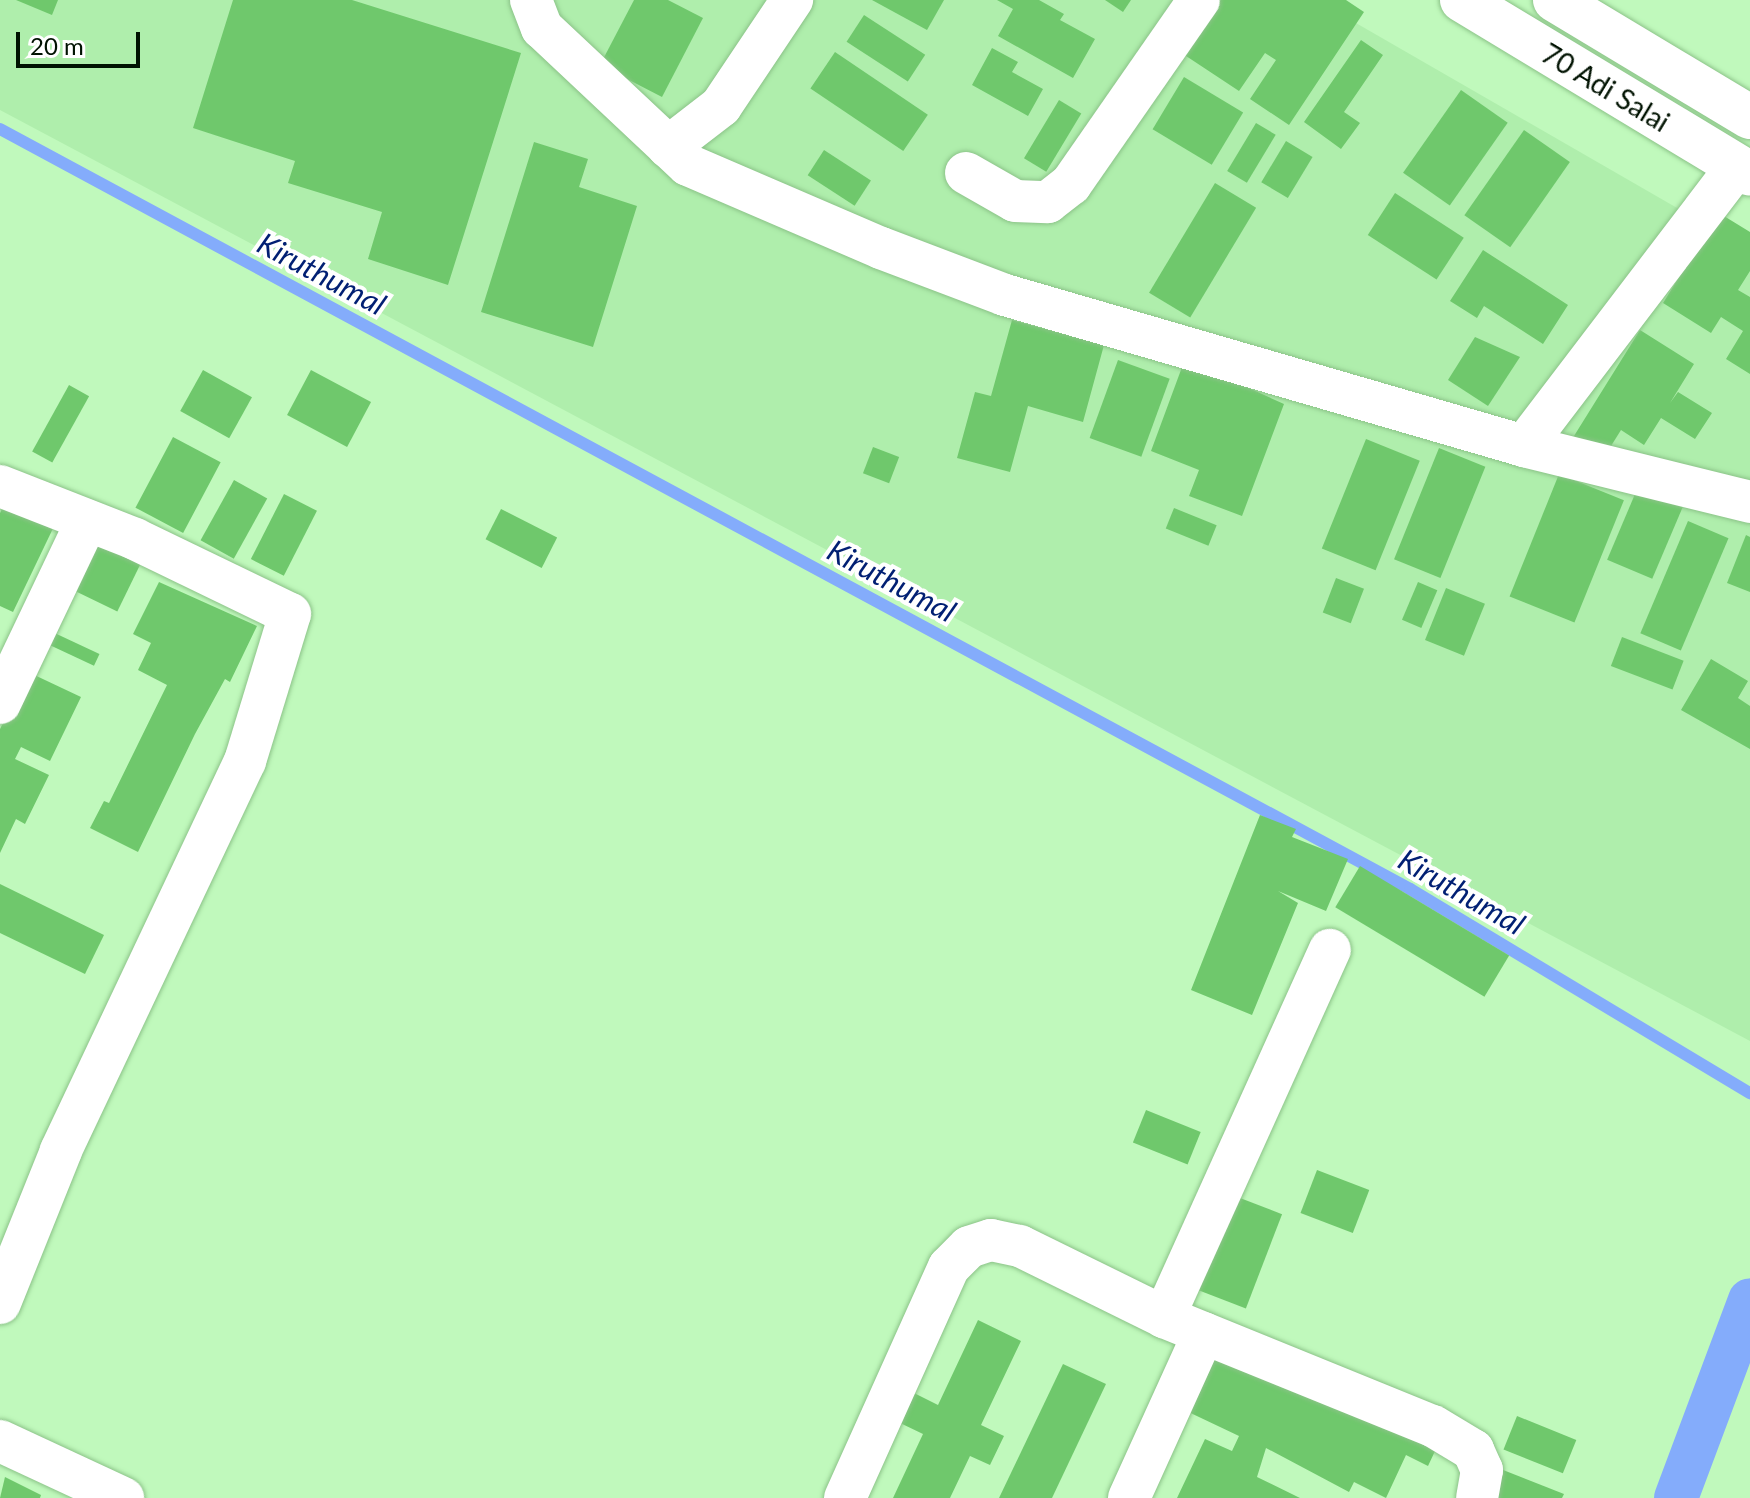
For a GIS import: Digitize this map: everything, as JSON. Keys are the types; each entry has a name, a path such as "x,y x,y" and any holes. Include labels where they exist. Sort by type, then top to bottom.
{"main road":[{"name":"70 Adi Salai","path":"1462,0 1743,170"},
{"name":"70 Adi Salai","path":"1555,0 1750,117"}],"street":[{"path":"531,0 542,28 688,165 1005,295 1524,446 1750,502"},
{"path":"668,147 721,106 792,0"},
{"path":"966,173 1015,201 1048,202 1071,184 1199,0"},
{"path":"1524,446 1743,170"},
{"path":"0,486 87,521 290,614 245,761 61,1151 0,1303"},
{"path":"0,703 87,521"},
{"path":"1164,1317 1330,950"},
{"path":"845,1498 949,1267 969,1247 991,1240 1020,1246 1164,1317 1457,1439 1473,1450 1482,1470 1477,1498"},
{"path":"1129,1498 1204,1333"},
{"path":"0,1441 74,1488 123,1498"}],"shaded area":[{"path":"0,0 1316,0 1750,250 1750,1041 0,110"}],"building":[{"path":"16,0 58,0 52,15"},
{"path":"233,0 352,0 521,53 448,285 368,259 382,212 288,183 295,161 193,128"},
{"path":"634,0 668,0 703,18 662,97 600,65"},
{"path":"872,0 944,0 927,30"},
{"path":"997,0 1039,0 1064,14 1060,20 1095,39 1073,78 998,36 1013,9"},
{"path":"1105,0 1131,0 1123,12"},
{"path":"1210,0 1346,0 1364,12 1289,125 1250,99 1276,60 1265,53 1239,91 1177,50"},
{"path":"864,15 925,55 908,82 847,42"},
{"path":"1361,40 1383,55 1344,112 1360,123 1341,149 1304,122"},
{"path":"992,48 1018,62 1012,72 1043,89 1028,116 972,85"},
{"path":"835,52 928,115 903,151 810,88"},
{"path":"1184,77 1243,113 1212,165 1153,129"},
{"path":"1461,90 1508,123 1450,205 1403,173"},
{"path":"1059,100 1081,113 1046,172 1024,158"},
{"path":"1256,123 1276,135 1247,183 1227,171"},
{"path":"1524,130 1570,162 1510,247 1464,215"},
{"path":"1286,141 1313,157 1288,198 1261,182"},
{"path":"534,142 588,159 579,187 637,206 593,347 481,312"},
{"path":"824,150 871,180 855,206 808,175"},
{"path":"1215,183 1256,208 1190,317 1149,293"},
{"path":"1395,193 1464,238 1437,280 1368,235"},
{"path":"1719,213 1750,232 1750,271 1738,290 1750,297 1750,374 1726,359 1743,331 1721,317 1711,333 1663,303"},
{"path":"1483,250 1568,305 1543,344 1484,306 1477,318 1450,301"},
{"path":"1012,320 1104,345 1083,422 1028,406 1010,472 957,458 975,392 991,396"},
{"path":"1640,330 1694,364 1670,403 1678,392 1712,413 1695,439 1661,418 1644,445 1621,430 1611,446 1569,444"},
{"path":"1475,337 1520,357 1488,406 1448,380"},
{"path":"1185,359 1284,404 1242,516 1189,496 1199,470 1151,451"},
{"path":"1118,360 1170,379 1141,457 1090,438"},
{"path":"203,370 252,397 229,438 180,411"},
{"path":"311,370 371,402 347,447 287,415"},
{"path":"69,385 89,396 52,463 32,451"},
{"path":"173,437 221,462 183,533 135,508"},
{"path":"1366,439 1420,461 1376,570 1322,548"},
{"path":"873,447 899,457 889,483 863,473"},
{"path":"1439,448 1485,467 1440,578 1394,559"},
{"path":"1559,474 1624,500 1574,623 1510,596"},
{"path":"234,480 267,498 234,559 201,540"},
{"path":"1638,487 1683,506 1652,579 1607,560"},
{"path":"284,494 317,511 284,576 251,559"},
{"path":"8,496 57,520 13,612 0,606 0,513"},
{"path":"1174,508 1217,525 1208,546 1166,528"},
{"path":"501,509 557,538 542,568 486,539"},
{"path":"1688,521 1729,538 1681,650 1640,633"},
{"path":"1746,535 1750,537 1750,592 1727,583"},
{"path":"92,538 141,562 117,612 68,587"},
{"path":"1336,578 1364,589 1351,623 1323,613"},
{"path":"159,582 257,626 230,682 225,679 195,734 138,852 90,828 104,801 109,803 167,685 138,670 151,643 133,634"},
{"path":"1418,582 1437,590 1421,628 1402,620"},
{"path":"1446,588 1485,604 1464,656 1425,640"},
{"path":"46,629 99,654 94,666 41,641"},
{"path":"1622,637 1684,661 1673,690 1611,666"},
{"path":"1711,659 1748,681 1738,698 1750,706 1750,749 1681,710"},
{"path":"28,672 81,697 50,761 21,747 15,759 49,775 25,824 16,819 0,853 0,729"},
{"path":"1260,815 1296,829 1292,837 1348,859 1326,911 1278,891 1298,903 1252,1015 1191,990"},
{"path":"1360,866 1509,956 1484,997 1335,907"},
{"path":"0,884 104,935 85,974 0,933"},
{"path":"1146,1110 1201,1132 1188,1165 1133,1142"},
{"path":"1317,1170 1369,1190 1353,1233 1301,1213"},
{"path":"1227,1193 1282,1214 1246,1308 1191,1287"},
{"path":"978,1320 1021,1341 981,1425 1004,1436 990,1465 970,1456 950,1498 893,1498 923,1434 898,1422 912,1392 938,1405"},
{"path":"1207,1351 1436,1449 1428,1466 1406,1455 1386,1498 1354,1482 1349,1492 1266,1448 1257,1477 1300,1498 1177,1498 1205,1439 1232,1451 1239,1436 1180,1408"},
{"path":"1063,1364 1106,1384 1052,1498 999,1498"},
{"path":"1517,1416 1576,1440 1563,1473 1504,1449"},
{"path":"1498,1468 1564,1494 1562,1498 1486,1498"},
{"path":"5,1477 41,1495 40,1498 0,1498"}],"waterway":[{"name":"Kiruthumal","path":"0,129 1410,889 1750,1093"},
{"path":"1676,1498 1750,1300"}]}
